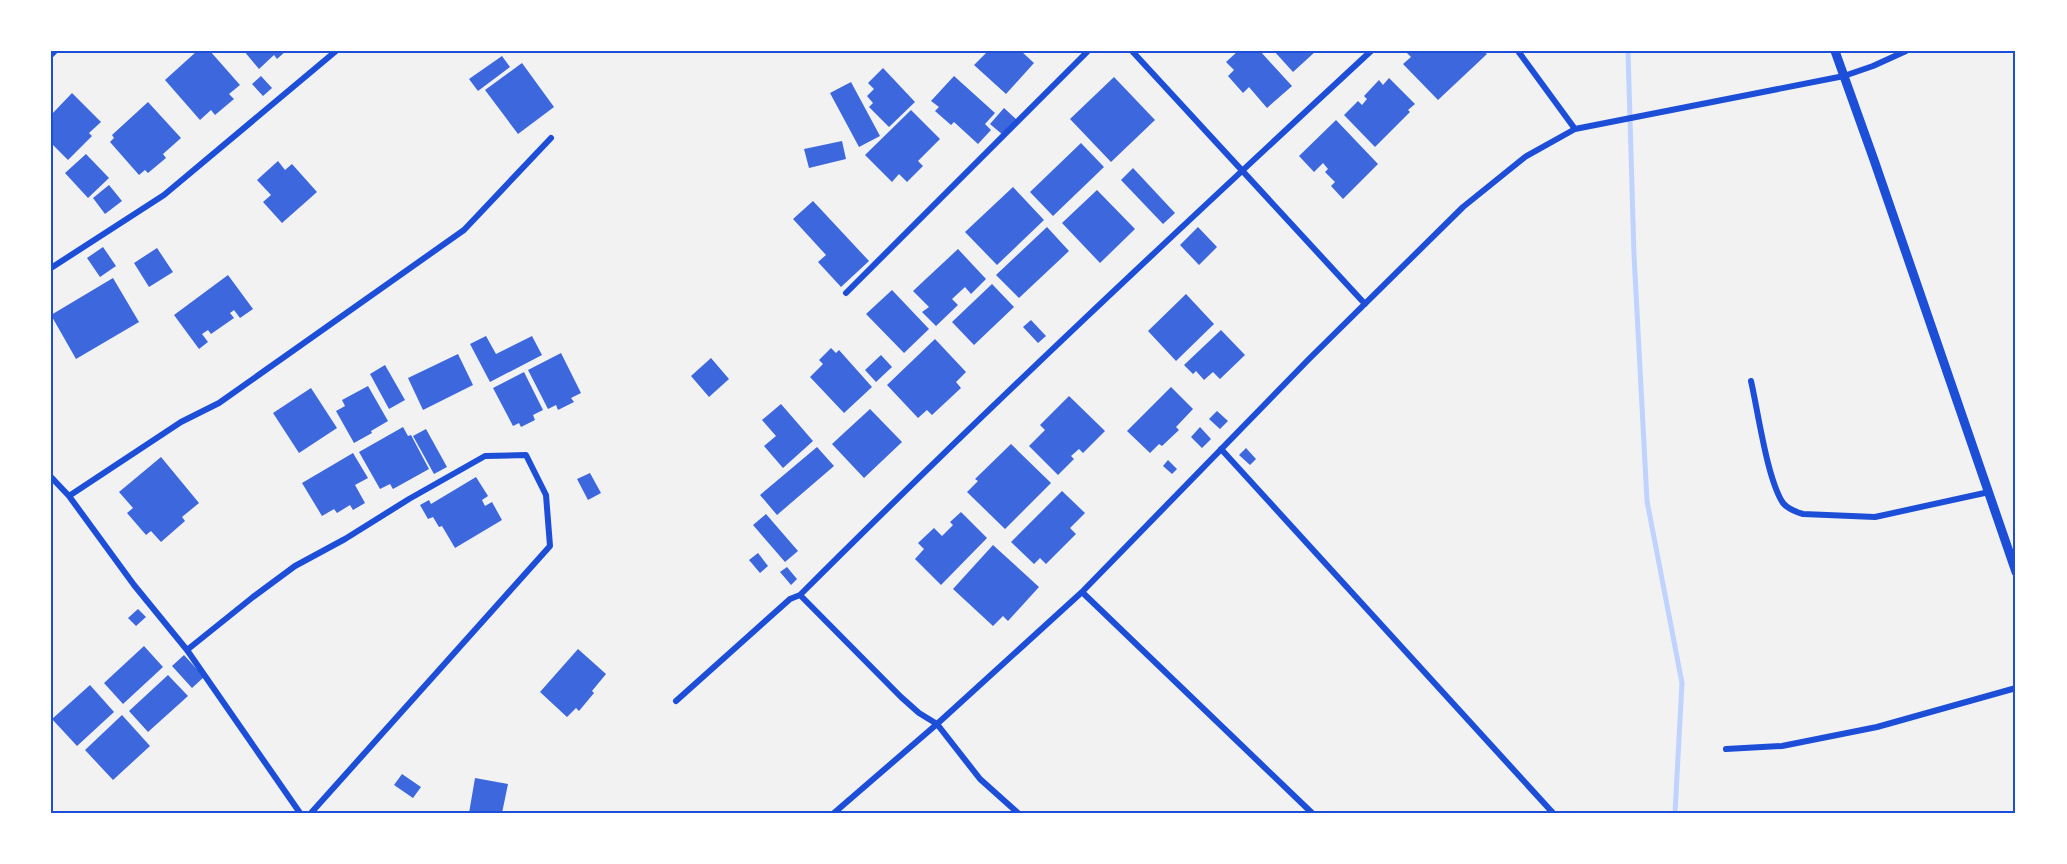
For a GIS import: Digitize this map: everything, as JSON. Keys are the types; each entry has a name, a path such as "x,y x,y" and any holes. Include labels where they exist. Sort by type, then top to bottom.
{"street":[{"path":"51,55 55,51"},
{"path":"51,268 164,195 336,51"},
{"path":"846,293 1088,51"},
{"path":"1132,51 1365,304"},
{"path":"676,701 790,599 800,595 978,420 1371,51"},
{"path":"1518,51 1575,129"},
{"path":"1835,51 2016,572"},
{"path":"834,813 937,724 1082,592 1463,207 1525,157 1575,129 1844,76 1906,51"},
{"path":"69,496 181,422 219,403 464,230 550,138"},
{"path":"1751,381 1772,476 1784,503 1792,511 1803,514 1875,517 1989,492"},
{"path":"1221,450 1553,813"},
{"path":"187,650 295,566 345,539 409,499 485,456 526,455 546,495 550,546 311,813"},
{"path":"51,477 69,496 134,585 187,650 300,813"},
{"path":"1082,592 1312,813"},
{"path":"800,595 901,697 919,713 937,724 980,779 1018,813"},
{"path":"1726,749 1782,746 1877,727 2016,688"}],"building":[{"path":"197,51 210,51 240,85 229,94 234,99 215,115 211,110 200,120 165,80"},
{"path":"244,51 286,51 277,59 274,55 259,69"},
{"path":"988,51 1021,51 1034,63 1006,94 974,65"},
{"path":"1238,51 1260,51 1292,86 1267,108 1249,87 1243,93 1228,76 1234,70 1226,62"},
{"path":"1274,51 1316,51 1293,72"},
{"path":"1405,51 1483,51 1487,54 1438,100 1403,64 1411,57"},
{"path":"502,56 510,67 478,91 469,79"},
{"path":"522,63 554,107 518,134 485,90"},
{"path":"883,68 915,102 889,127 869,107 873,103 867,96 874,89 868,83"},
{"path":"261,76 272,88 263,96 252,84"},
{"path":"954,76 995,113 985,124 991,130 978,144 954,122 951,125 935,111 939,107 931,101"},
{"path":"1114,77 1155,120 1111,162 1070,119"},
{"path":"1389,78 1415,104 1375,147 1344,115 1358,101 1362,105 1367,99 1364,96 1379,80 1383,85"},
{"path":"851,82 880,136 859,147 830,93"},
{"path":"72,93 101,122 89,133 92,136 68,160 51,143 51,115"},
{"path":"148,102 181,138 163,154 166,158 148,173 145,170 139,175 110,142 114,138 112,135"},
{"path":"1004,108 1017,120 1003,135 990,124"},
{"path":"911,110 940,139 918,161 923,166 907,182 899,174 892,182 865,155"},
{"path":"1336,120 1378,164 1343,199 1331,186 1335,182 1325,172 1328,169 1323,163 1314,172 1299,156"},
{"path":"842,141 846,159 809,168 804,149"},
{"path":"1081,143 1104,167 1053,216 1030,192"},
{"path":"86,154 109,178 88,198 65,173"},
{"path":"278,161 285,170 292,164 317,192 282,223 263,202 271,195 257,180"},
{"path":"1133,168 1175,213 1163,224 1121,180"},
{"path":"109,185 122,201 105,214 93,198"},
{"path":"1013,187 1044,220 997,265 965,232"},
{"path":"1097,190 1135,229 1100,263 1062,223"},
{"path":"813,201 869,261 841,287 818,262 826,255 793,219"},
{"path":"1047,227 1069,251 1019,298 996,275"},
{"path":"1198,227 1217,247 1199,265 1180,245"},
{"path":"103,247 116,266 100,277 87,258"},
{"path":"157,248 173,272 149,287 134,263"},
{"path":"958,249 986,279 971,294 965,287 952,299 958,305 936,326 922,312 929,307 913,291"},
{"path":"228,275 253,309 240,318 234,310 230,313 234,318 211,334 208,330 202,334 208,342 199,349 174,315"},
{"path":"113,278 139,322 76,359 51,315"},
{"path":"992,284 1014,307 974,345 952,322"},
{"path":"892,290 929,329 904,353 866,314"},
{"path":"1186,294 1214,324 1176,361 1148,331"},
{"path":"1031,320 1046,336 1038,343 1023,327"},
{"path":"1221,330 1245,355 1220,379 1213,372 1204,380 1196,371 1193,374 1184,365"},
{"path":"486,336 496,354 532,336 542,355 490,382 470,344"},
{"path":"935,339 966,372 956,382 961,388 932,415 927,410 918,418 887,385"},
{"path":"831,348 836,353 839,350 872,387 844,413 810,377 823,364 819,360"},
{"path":"561,353 581,393 571,398 574,402 558,410 556,405 548,409 528,370"},
{"path":"458,354 473,385 423,410 408,378"},
{"path":"881,355 892,367 876,382 865,370"},
{"path":"711,358 729,379 709,397 691,376"},
{"path":"385,365 405,400 389,409 370,374"},
{"path":"524,372 543,410 533,415 535,420 521,427 519,423 513,426 493,388"},
{"path":"368,386 388,421 354,443 336,411 345,406 342,400"},
{"path":"1171,387 1193,409 1176,427 1179,430 1162,446 1159,444 1150,453 1127,431"},
{"path":"311,388 337,428 299,453 273,413"},
{"path":"1069,396 1105,431 1083,453 1079,449 1071,456 1074,459 1058,475 1029,446 1045,430 1040,425"},
{"path":"781,404 813,441 783,468 764,446 776,436 762,420"},
{"path":"870,409 902,442 864,478 832,444"},
{"path":"1217,411 1228,421 1220,429 1209,419"},
{"path":"403,427 408,436 411,435 429,469 393,489 390,484 380,489 359,452"},
{"path":"1200,427 1211,439 1202,448 1191,437"},
{"path":"426,429 447,467 434,474 413,436"},
{"path":"1011,444 1051,483 1005,529 967,492 978,481 975,479"},
{"path":"817,447 834,466 777,515 760,495"},
{"path":"1246,448 1256,459 1250,465 1239,455"},
{"path":"353,453 368,478 355,485 365,503 353,510 350,505 337,513 334,509 322,516 302,483"},
{"path":"161,457 199,503 182,517 185,521 161,542 151,531 146,535 127,513 133,508 119,492"},
{"path":"1168,460 1177,469 1172,474 1163,466"},
{"path":"590,473 601,493 588,500 577,479"},
{"path":"476,477 488,496 482,500 485,506 492,502 502,520 455,548 442,526 439,527 433,517 428,519 420,505 429,500 431,504"},
{"path":"1062,491 1085,513 1070,528 1076,534 1046,564 1040,558 1034,564 1011,542"},
{"path":"961,512 987,538 941,585 915,559 924,549 918,543 934,528 942,536 953,525 950,522"},
{"path":"766,514 798,551 785,562 753,525"},
{"path":"993,545 1039,587 1008,621 1003,616 993,626 953,589"},
{"path":"758,553 768,566 760,573 749,560"},
{"path":"787,567 797,579 791,585 780,572"},
{"path":"138,609 146,617 136,626 128,618"},
{"path":"144,646 163,667 123,704 104,683"},
{"path":"578,649 606,674 579,711 576,708 567,717 540,692"},
{"path":"184,655 204,677 192,688 172,666"},
{"path":"168,675 188,696 148,732 129,711"},
{"path":"90,685 114,712 77,746 52,719"},
{"path":"122,715 150,746 113,780 85,750"},
{"path":"402,774 421,787 413,798 394,785"},
{"path":"475,778 508,784 502,813 469,813"}],"waterway":[{"path":"1628,51 1634,255 1647,501 1682,683 1675,813"}]}
